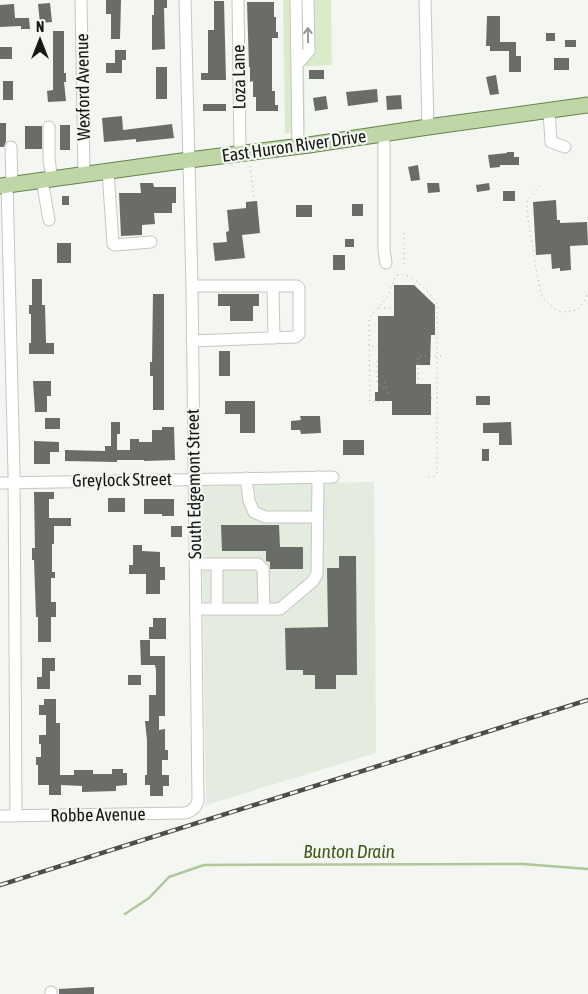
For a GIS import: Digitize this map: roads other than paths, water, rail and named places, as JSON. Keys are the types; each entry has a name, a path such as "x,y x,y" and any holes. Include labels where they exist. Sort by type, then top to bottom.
{"main road":[{"name":"East Huron River Drive","path":"6,185 588,105"}],"street":[{"name":"Wexford Avenue","path":"81,0 84,174"},
{"name":"South Edgemont Street","path":"185,0 192,286 198,797 195,807"},
{"name":"Loza Lane","path":"238,0 240,153"},
{"path":"292,0 292,46 297,65"},
{"path":"296,0 298,146"},
{"path":"297,65 309,51 308,0"},
{"path":"425,0 428,127"},
{"path":"549,111 551,142 565,147"},
{"path":"48,220 49,127"},
{"path":"384,133 384,250 386,264"},
{"path":"11,147 4,206 14,472 16,816"},
{"path":"108,171 113,244 150,242"},
{"path":"192,286 298,286 299,288 299,334 296,338 192,341"},
{"path":"273,286 274,338"},
{"path":"196,610 280,609 313,580 317,574 318,477"},
{"name":"Greylock Street","path":"0,483 334,477"},
{"path":"246,478 249,501 254,512 265,517 318,517"},
{"path":"195,564 258,564 263,569 264,609"},
{"path":"217,564 217,609"},
{"name":"Robbe Avenue","path":"0,816 184,813 191,811 195,807"}],"waterway":[{"name":"Bunton Drain","path":"125,914 149,898 169,877 204,865 523,864 588,869"}],"railway":[{"path":"0,885 588,700"}]}
